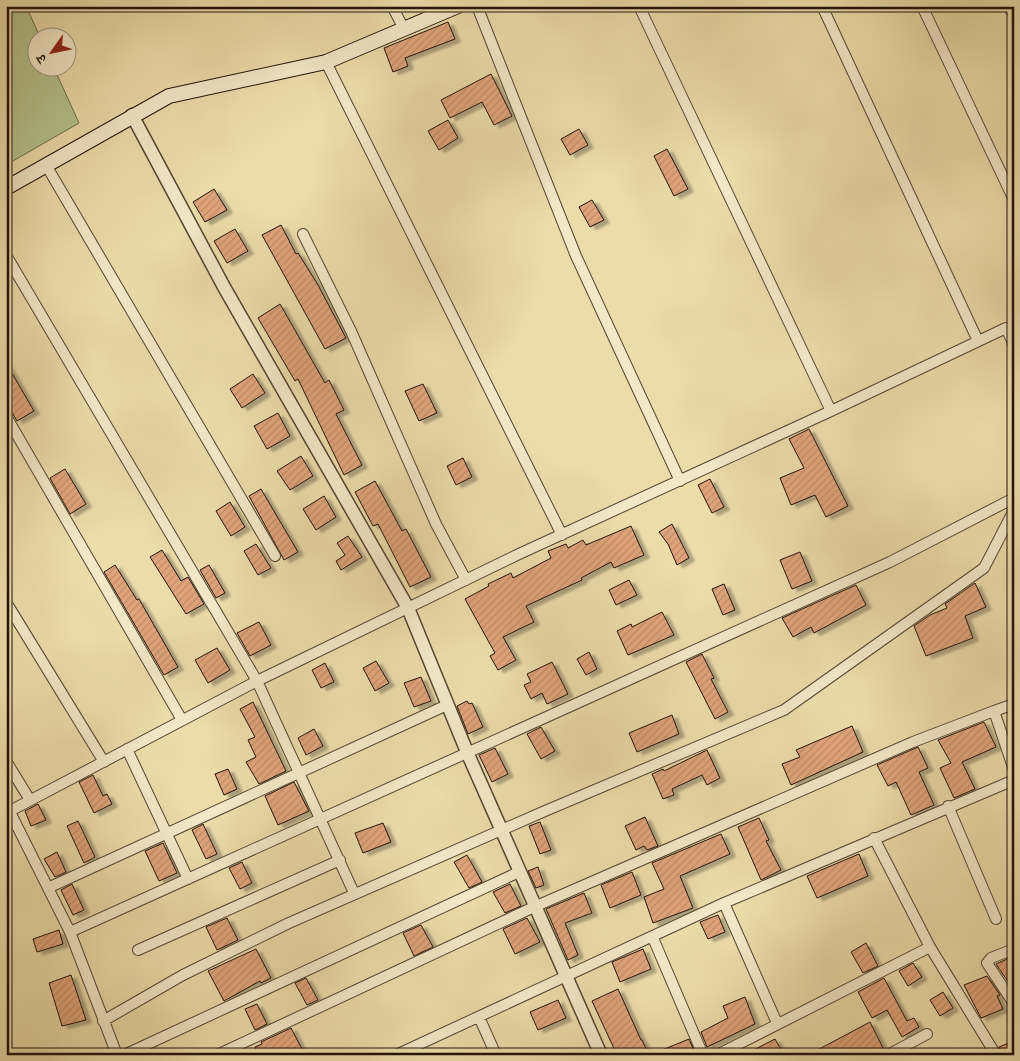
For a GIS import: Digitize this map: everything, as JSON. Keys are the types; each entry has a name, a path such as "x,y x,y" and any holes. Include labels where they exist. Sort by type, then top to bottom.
{"main road":[{"path":"6,188 132,115 169,96 326,62 458,6"}],"street":[{"path":"392,6 404,29"},
{"path":"476,6 576,256 680,481"},
{"path":"639,6 831,412"},
{"path":"822,6 978,341"},
{"path":"922,6 1014,200"},
{"path":"1006,6 1014,13"},
{"path":"326,62 562,535"},
{"path":"132,115 224,287 408,608 467,752 601,1055"},
{"path":"46,164 274,556"},
{"path":"303,234 351,331 436,524 466,580"},
{"path":"6,255 257,681 354,893"},
{"path":"117,1055 70,932 50,887 8,807 30,800 257,681 466,580 831,412 1010,326 1014,345"},
{"path":"6,416 182,720"},
{"path":"70,932 890,562 1014,498"},
{"path":"103,1021 183,975 354,893 784,710 984,568 1014,510"},
{"path":"6,602 104,762"},
{"path":"217,1055 534,907 904,746 1014,704"},
{"path":"50,887 297,772 447,705"},
{"path":"994,711 1014,770"},
{"path":"128,750 188,879"},
{"path":"6,760 30,800"},
{"path":"396,1055 653,938 724,903 948,806 1014,780"},
{"path":"948,806 996,918"},
{"path":"874,838 930,947 996,1055"},
{"path":"138,950 340,860"},
{"path":"124,1055 519,872"},
{"path":"724,903 777,1023"},
{"path":"653,938 703,1055"},
{"path":"717,1055 930,947"},
{"path":"1014,949 991,958 987,963 1014,1004"},
{"path":"479,1017 496,1055"},
{"path":"888,1055 927,1034"}],"green space":[{"path":"6,6 26,6 36,28 28,28 28,78 59,78 79,123 6,165"}],"building":[{"path":"448,22 455,39 405,58 408,66 393,72 384,48"},
{"path":"491,74 512,116 494,125 482,102 450,118 441,100"},
{"path":"448,120 458,138 439,150 428,131"},
{"path":"579,129 588,145 570,155 561,139"},
{"path":"667,149 688,189 674,196 654,156"},
{"path":"214,189 227,210 205,222 193,202"},
{"path":"592,200 604,220 590,227 579,207"},
{"path":"281,225 296,254 298,253 318,285 346,338 325,349 262,235"},
{"path":"235,229 248,251 227,263 214,241"},
{"path":"280,304 325,383 329,380 344,410 336,414 362,465 344,475 298,379 295,381 258,318"},
{"path":"6,363 34,411 17,421 6,402"},
{"path":"253,374 265,393 242,408 230,389"},
{"path":"423,384 437,413 419,421 405,391"},
{"path":"278,413 290,436 267,449 254,426"},
{"path":"809,429 848,506 826,517 815,495 791,505 780,478 804,468 789,439"},
{"path":"301,456 313,476 290,490 277,471"},
{"path":"463,458 472,477 456,485 447,466"},
{"path":"65,469 86,504 70,514 50,478"},
{"path":"710,479 724,507 712,513 698,485"},
{"path":"375,481 402,531 406,529 431,577 410,587 378,524 373,526 355,492"},
{"path":"261,489 298,552 284,560 249,496"},
{"path":"324,496 336,517 316,530 303,509"},
{"path":"230,502 245,527 231,536 216,511"},
{"path":"672,524 689,558 677,565 668,544 659,532"},
{"path":"631,526 644,555 614,568 611,562 581,578 582,580 526,606 534,622 503,637 516,660 498,670 490,656 495,653 465,599 489,586 488,584 511,573 513,578 551,558 548,551 566,544 568,548 583,540 586,545"},
{"path":"348,536 362,557 341,570 336,561 345,555 337,543"},
{"path":"256,544 271,568 258,575 244,551"},
{"path":"162,550 181,581 188,577 204,604 186,614 150,557"},
{"path":"800,552 812,581 792,589 780,560"},
{"path":"115,565 137,600 139,599 178,667 164,675 104,572"},
{"path":"209,565 225,593 216,598 200,570"},
{"path":"629,580 637,595 616,605 609,590"},
{"path":"975,583 986,607 965,616 973,638 926,656 914,626 930,615 947,608 945,604"},
{"path":"724,584 735,610 723,615 712,589"},
{"path":"856,585 866,605 814,633 811,627 793,637 782,618"},
{"path":"662,612 674,635 628,655 617,631 631,624 632,627"},
{"path":"259,622 271,645 250,656 237,633"},
{"path":"217,648 230,670 208,683 195,660"},
{"path":"589,652 597,669 586,675 577,659"},
{"path":"702,654 714,678 711,679 728,712 715,719 686,662"},
{"path":"376,661 389,683 375,691 363,668"},
{"path":"552,662 568,694 547,704 542,693 531,699 524,685 531,682 527,674"},
{"path":"325,663 334,682 321,688 312,670"},
{"path":"421,677 431,701 414,707 404,683"},
{"path":"467,701 469,704 472,703 483,727 468,734 457,706"},
{"path":"253,702 286,771 259,784 246,762 256,757 248,740 255,737 240,709"},
{"path":"672,715 679,734 637,752 629,733"},
{"path":"984,722 996,747 962,762 975,789 954,798 940,768 951,763 938,740"},
{"path":"852,726 863,752 791,785 782,764 800,757 796,750"},
{"path":"541,727 555,751 541,759 527,734"},
{"path":"314,729 323,746 306,755 298,738"},
{"path":"918,747 928,768 919,772 934,805 911,815 896,782 888,786 877,765"},
{"path":"495,748 508,774 492,782 479,755"},
{"path":"707,750 720,778 707,785 702,775 672,789 674,795 663,799 652,774 663,769 664,771"},
{"path":"228,769 237,789 224,795 215,774"},
{"path":"93,775 103,796 107,794 112,804 94,813 79,782"},
{"path":"294,782 309,811 278,825 265,796"},
{"path":"38,804 46,820 31,826 25,811"},
{"path":"645,817 658,846 647,850 644,846 636,850 625,826"},
{"path":"759,818 769,840 766,841 781,870 761,880 738,827"},
{"path":"78,821 95,857 84,863 67,826"},
{"path":"540,822 551,850 540,854 529,826"},
{"path":"383,823 391,842 363,853 355,833"},
{"path":"203,824 217,854 206,859 192,830"},
{"path":"721,834 730,854 680,876 693,908 653,923 644,897 664,889 652,863"},
{"path":"163,843 177,873 159,881 145,851"},
{"path":"57,852 66,872 55,877 44,859"},
{"path":"859,854 868,876 817,898 807,876"},
{"path":"467,855 482,882 469,888 454,862"},
{"path":"242,862 252,883 240,889 229,868"},
{"path":"538,867 544,885 536,888 528,871"},
{"path":"632,872 641,895 610,908 601,885"},
{"path":"72,884 84,910 73,915 61,890"},
{"path":"510,884 521,906 505,913 493,892"},
{"path":"584,893 592,913 565,923 578,955 568,960 546,909"},
{"path":"718,915 725,932 708,939 700,922"},
{"path":"227,918 238,940 217,950 206,927"},
{"path":"527,918 540,942 515,954 503,929"},
{"path":"421,925 433,947 414,956 403,933"},
{"path":"59,930 63,944 37,952 33,939"},
{"path":"866,943 878,966 863,973 851,952"},
{"path":"256,949 271,978 261,983 260,981 224,1001 208,971"},
{"path":"643,949 651,969 620,982 612,962"},
{"path":"1014,956 1014,989 1013,989 996,964"},
{"path":"913,963 922,977 908,986 899,971"},
{"path":"71,975 86,1020 62,1026 49,983"},
{"path":"987,976 1000,995 997,996 1003,1009 981,1018 964,985"},
{"path":"306,978 318,1000 307,1005 295,983"},
{"path":"884,978 907,1021 914,1018 919,1027 902,1037 887,1010 872,1018 858,992"},
{"path":"618,989 649,1055 617,1055 592,1001"},
{"path":"943,992 953,1008 940,1016 930,1000"},
{"path":"745,997 755,1024 707,1047 701,1032 728,1018 723,1006"},
{"path":"558,1000 566,1018 538,1030 530,1012"},
{"path":"257,1004 267,1024 255,1030 245,1009"},
{"path":"870,1022 884,1050 881,1055 808,1055"},
{"path":"291,1028 302,1049 290,1055 258,1055 255,1047 262,1044 261,1042"},
{"path":"689,1039 695,1053 691,1055 650,1055"},
{"path":"775,1039 784,1055 744,1055"},
{"path":"1014,1041 1014,1055 1003,1055 999,1047"}]}
